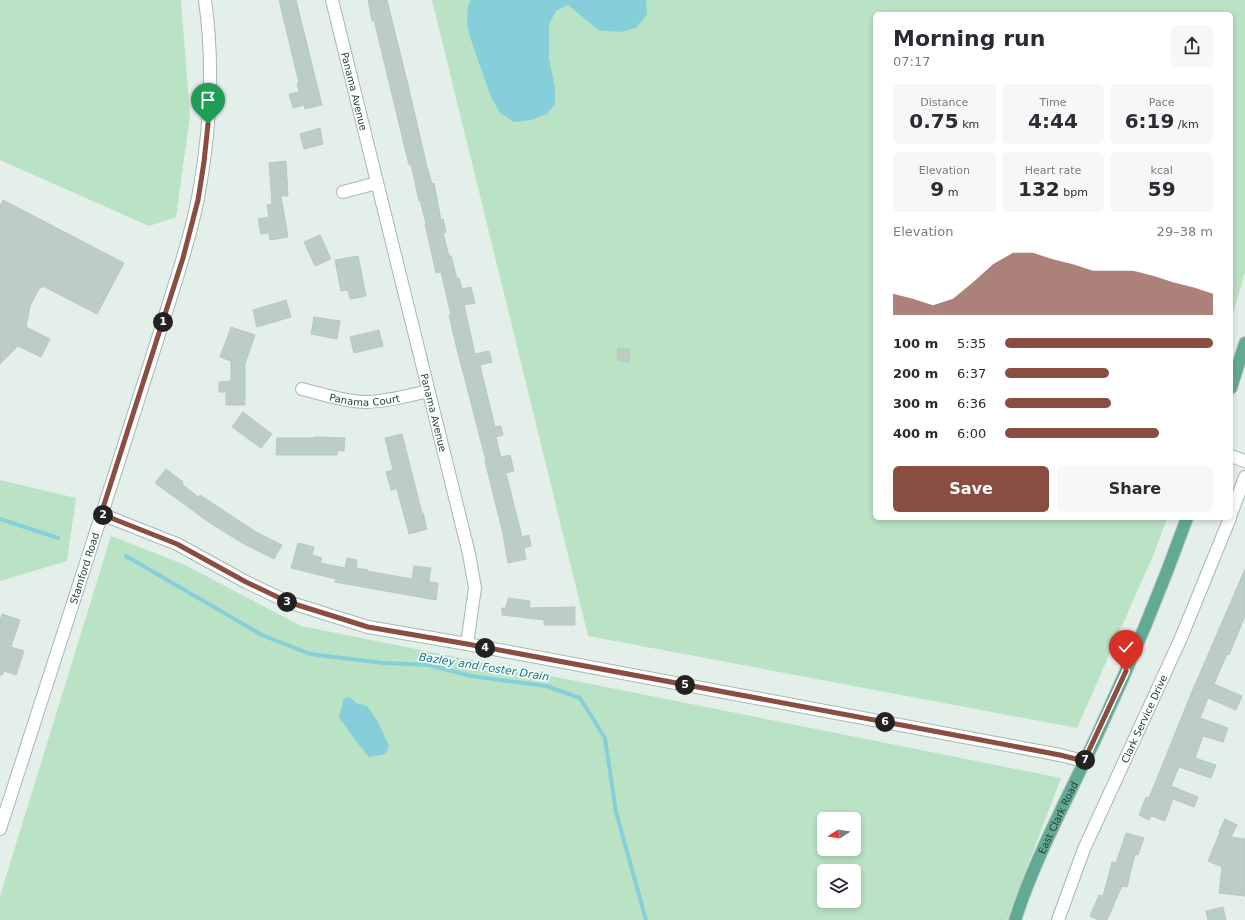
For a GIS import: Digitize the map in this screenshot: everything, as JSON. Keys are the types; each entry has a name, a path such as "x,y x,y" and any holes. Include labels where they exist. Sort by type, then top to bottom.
{"main road":[{"path":"1233,382 1245,344"},
{"name":"East Clark Road","path":"1015,920 1020,902 1046,842 1139,641 1186,520"}],"street":[{"name":"Stamford Road","path":"0,829 183,258 198,200 208,124 210,76 209,39 205,0"},
{"name":"Panama Avenue","path":"332,0 469,554 475,588 467,644"},
{"path":"343,192 377,183"},
{"name":"Panama Court","path":"302,389 332,397 365,402 385,401 428,391"},
{"path":"1233,457 1245,461"},
{"path":"1233,509 1245,477"},
{"path":"101,514 177,544 246,582 288,602 368,627 467,644 1060,755 1084,761"},
{"name":"Clark Service Drive","path":"1058,920 1084,849 1181,638 1229,520"}],"green space":[{"path":"0,0 181,0 190,116 176,217 149,226 0,160"},
{"path":"432,0 1245,0 1245,272 1233,313 1233,12 873,12 873,520 1166,520 1155,551 1077,728 588,636"},
{"path":"0,480 76,498 67,561 0,581"},
{"path":"111,536 183,564 301,626 1061,778 1007,920 0,920 0,896"}],"water":[{"path":"471,0 646,0 647,15 636,28 620,32 598,30 568,5 556,11 549,24 549,58 555,88 555,104 547,114 531,120 514,122 500,113 491,97 470,37 467,24 468,5"},
{"path":"350,697 356,703 367,706 378,722 389,746 385,754 369,757 339,717 344,698"}],"building":[{"path":"279,0 296,0 322,105 305,109 304,105 293,108 289,94 299,92 297,84 299,83"},
{"path":"368,0 387,0 427,167 432,184 434,183 441,220 443,219 446,232 443,233 449,256 451,256 457,279 459,278 462,289 471,287 475,303 464,305 475,354 489,351 492,362 480,365 495,427 501,426 503,435 496,437 501,457 510,455 514,471 506,473 522,537 529,535 531,546 524,548 526,559 508,563 503,534 486,461 449,315 451,315 441,272 436,273 426,224 420,200 419,201 411,164 409,165"},
{"path":"320,128 323,144 304,149 300,134"},
{"path":"286,161 288,196 281,196 288,237 270,240 269,233 261,234 258,219 269,217 267,205 272,204 269,163"},
{"path":"3,200 124,263 97,314 43,286 42,288 40,287 30,306 26,327 50,339 41,357 18,346 0,364 0,206"},
{"path":"320,235 331,259 315,266 304,242"},
{"path":"358,256 366,296 350,299 348,290 341,291 335,260"},
{"path":"286,300 291,317 257,327 253,310"},
{"path":"314,317 340,321 337,339 311,334"},
{"path":"231,327 255,335 245,364 245,405 226,405 226,392 219,392 219,382 231,381 231,361 220,357"},
{"path":"379,330 383,346 354,353 350,337"},
{"path":"618,348 630,349 629,362 617,360"},
{"path":"243,412 272,434 261,448 232,427"},
{"path":"402,434 427,529 409,534 397,489 391,490 386,472 393,470 385,438"},
{"path":"277,438 345,438 344,451 337,451 337,455 276,455"},
{"path":"166,469 183,482 182,484 198,497 200,495 256,532 282,545 274,559 244,544 210,523 155,483"},
{"path":"298,543 314,547 312,555 322,558 320,563 345,568 347,558 357,560 356,568 412,579 414,566 431,568 429,582 438,583 436,600 335,582 336,579 291,568"},
{"path":"1245,569 1245,616 1229,655 1227,654 1214,684 1242,696 1236,710 1208,698 1200,718 1228,728 1223,742 1203,736 1195,758 1216,765 1211,778 1179,767 1171,786 1198,797 1194,807 1173,799 1165,821 1151,816 1149,820 1139,815 1146,797 1149,798 1191,694"},
{"path":"508,598 530,601 529,608 575,607 575,625 544,625 544,620 502,615 502,608 506,608"},
{"path":"2,614 20,620 11,647 24,651 16,675 4,671 2,675 0,675 0,621"},
{"path":"1225,819 1237,825 1231,837 1245,839 1245,896 1219,893 1222,867 1208,861"},
{"path":"1126,833 1144,838 1138,855 1135,854 1127,887 1122,886 1107,920 1099,920 1090,916 1099,895 1103,896 1112,862 1116,863"},
{"path":"1223,907 1226,920 1208,920 1206,911"}],"waterway":[{"name":"Bazley and Foster Drain","path":"0,519 58,538"},
{"name":"Bazley and Foster Drain","path":"126,556 262,635 310,654 383,663 429,665 471,676 546,686 580,698 605,738 616,812 646,920"}],"route":[{"path":"208,124 198,200 183,258 101,514 177,544 246,582 288,602 368,627 944,733 1084,761 1099,732 1126,671"}]}
